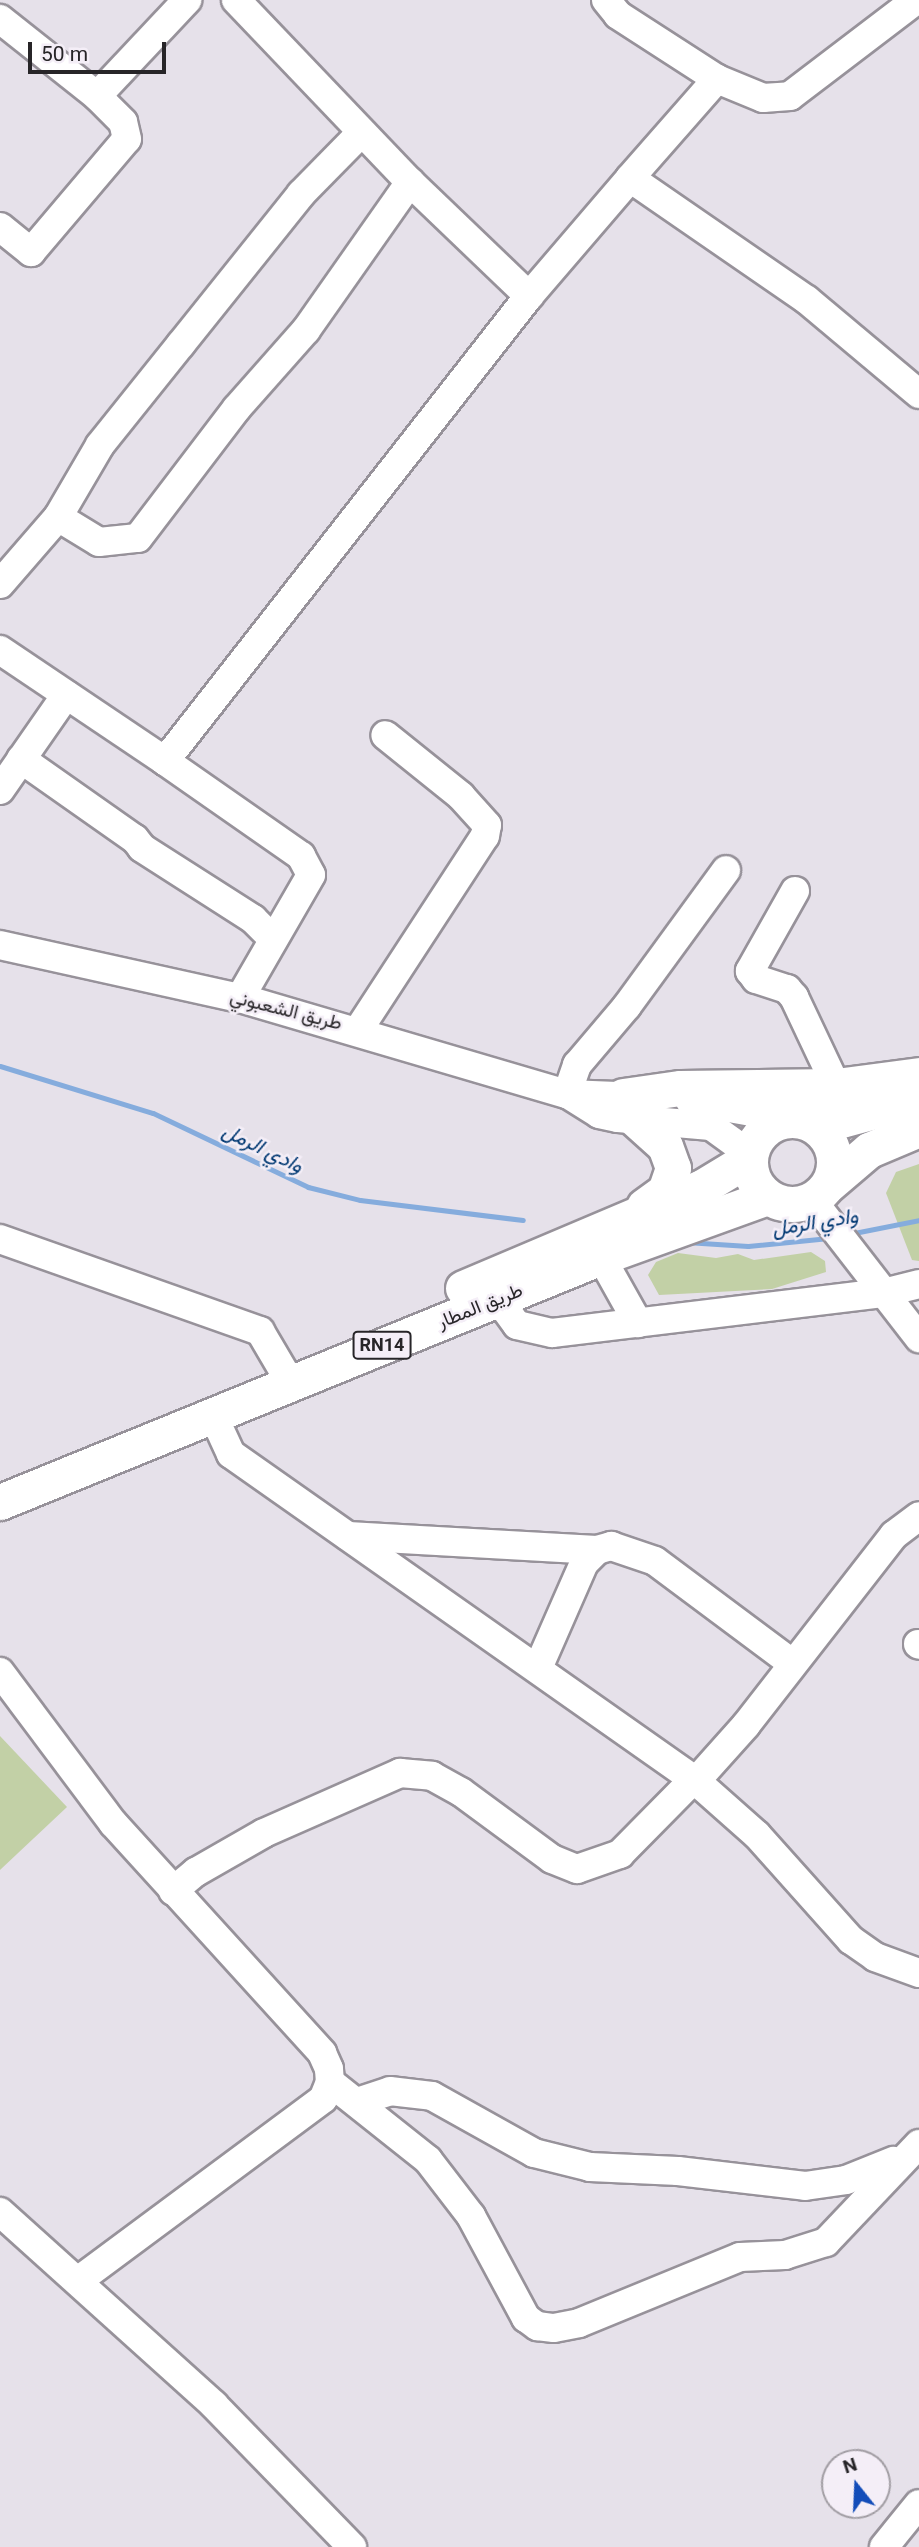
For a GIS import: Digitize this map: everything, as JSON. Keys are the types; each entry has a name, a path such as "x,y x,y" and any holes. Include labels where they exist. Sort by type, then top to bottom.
{"main road":[{"path":"630,1217 666,1191 673,1168 665,1146 629,1108 680,1088 836,1086 919,1075"},
{"name":"RN14","path":"750,1156 767,1128 800,1121 841,1120 919,1099"},
{"path":"800,1121 825,1135 832,1147 833,1173 820,1192"},
{"path":"820,1192 869,1150 919,1129"},
{"path":"750,1156 754,1180 768,1197"},
{"name":"طريق المطار","path":"0,1502 213,1415 286,1374 630,1217 702,1187 750,1156"},
{"name":"RN14","path":"768,1197 790,1205 820,1192"},
{"name":"طريق المطار","path":"0,1481 768,1197"}],"street":[{"path":"97,96 187,0"},
{"path":"236,0 361,133 529,296"},
{"path":"606,0 618,15 717,79 763,98 790,96 916,0"},
{"path":"0,19 97,96 123,122 127,139 31,252 0,227"},
{"path":"165,761 529,296 717,79"},
{"path":"0,584 58,517 100,445 301,194 361,133"},
{"path":"630,178 807,300 919,394"},
{"path":"58,517 99,542 138,538 236,408 306,330 410,182"},
{"path":"0,651 301,856 311,875 240,998"},
{"path":"0,790 66,695"},
{"path":"359,1029 485,836 487,825 471,805 385,735"},
{"path":"21,759 135,839 142,848 253,919 273,939"},
{"path":"567,1094 577,1065 627,1006 726,870"},
{"path":"795,891 750,971 756,978 787,989 794,998 836,1086"},
{"name":"طريق الشعبوني","path":"0,945 240,998 359,1029 567,1094 599,1114 629,1108 720,1104 800,1121"},
{"name":"طريق الشعبوني","path":"629,1108 711,1126 750,1156"},
{"path":"820,1192 883,1293 914,1323"},
{"path":"0,1239 260,1331 286,1374"},
{"path":"601,1257 638,1323"},
{"path":"498,1299 506,1315 530,1331 574,1332 883,1293 919,1284"},
{"path":"213,1415 231,1454 695,1780 757,1835 851,1940 875,1957 916,1966"},
{"path":"173,1891 264,1833 400,1773 432,1776 461,1792 552,1859 577,1870 620,1854 695,1780 894,1535 919,1516"},
{"path":"348,1536 597,1550 611,1546 629,1549 655,1561 792,1663"},
{"path":"538,1668 584,1563 597,1550"},
{"path":"0,1672 113,1823 322,2053 330,2082 323,2099 78,2281"},
{"path":"330,2082 428,2160 451,2185 526,2318 537,2326 554,2328 579,2323 740,2257 785,2255 826,2242 917,2150"},
{"path":"357,2102 406,2090 432,2096 514,2143 557,2161 590,2167 691,2172 780,2186 846,2180 917,2150"},
{"path":"0,2212 214,2405 352,2547"},
{"path":"884,2547 919,2504"}],"green space":[{"path":"919,1164 919,1261 912,1260 886,1193 896,1172"},
{"path":"811,1252 825,1261 826,1272 772,1289 659,1295 648,1275 656,1262 678,1253 716,1258 738,1254 754,1260"},
{"path":"0,1736 67,1807 0,1870"}],"waterway":[{"name":"وادي الرمل","path":"0,1066 153,1113 308,1187 360,1200 523,1220"},
{"name":"وادي الرمل","path":"849,1234 919,1220"},
{"name":"وادي الرمل","path":"686,1242 748,1246 829,1238"}]}
